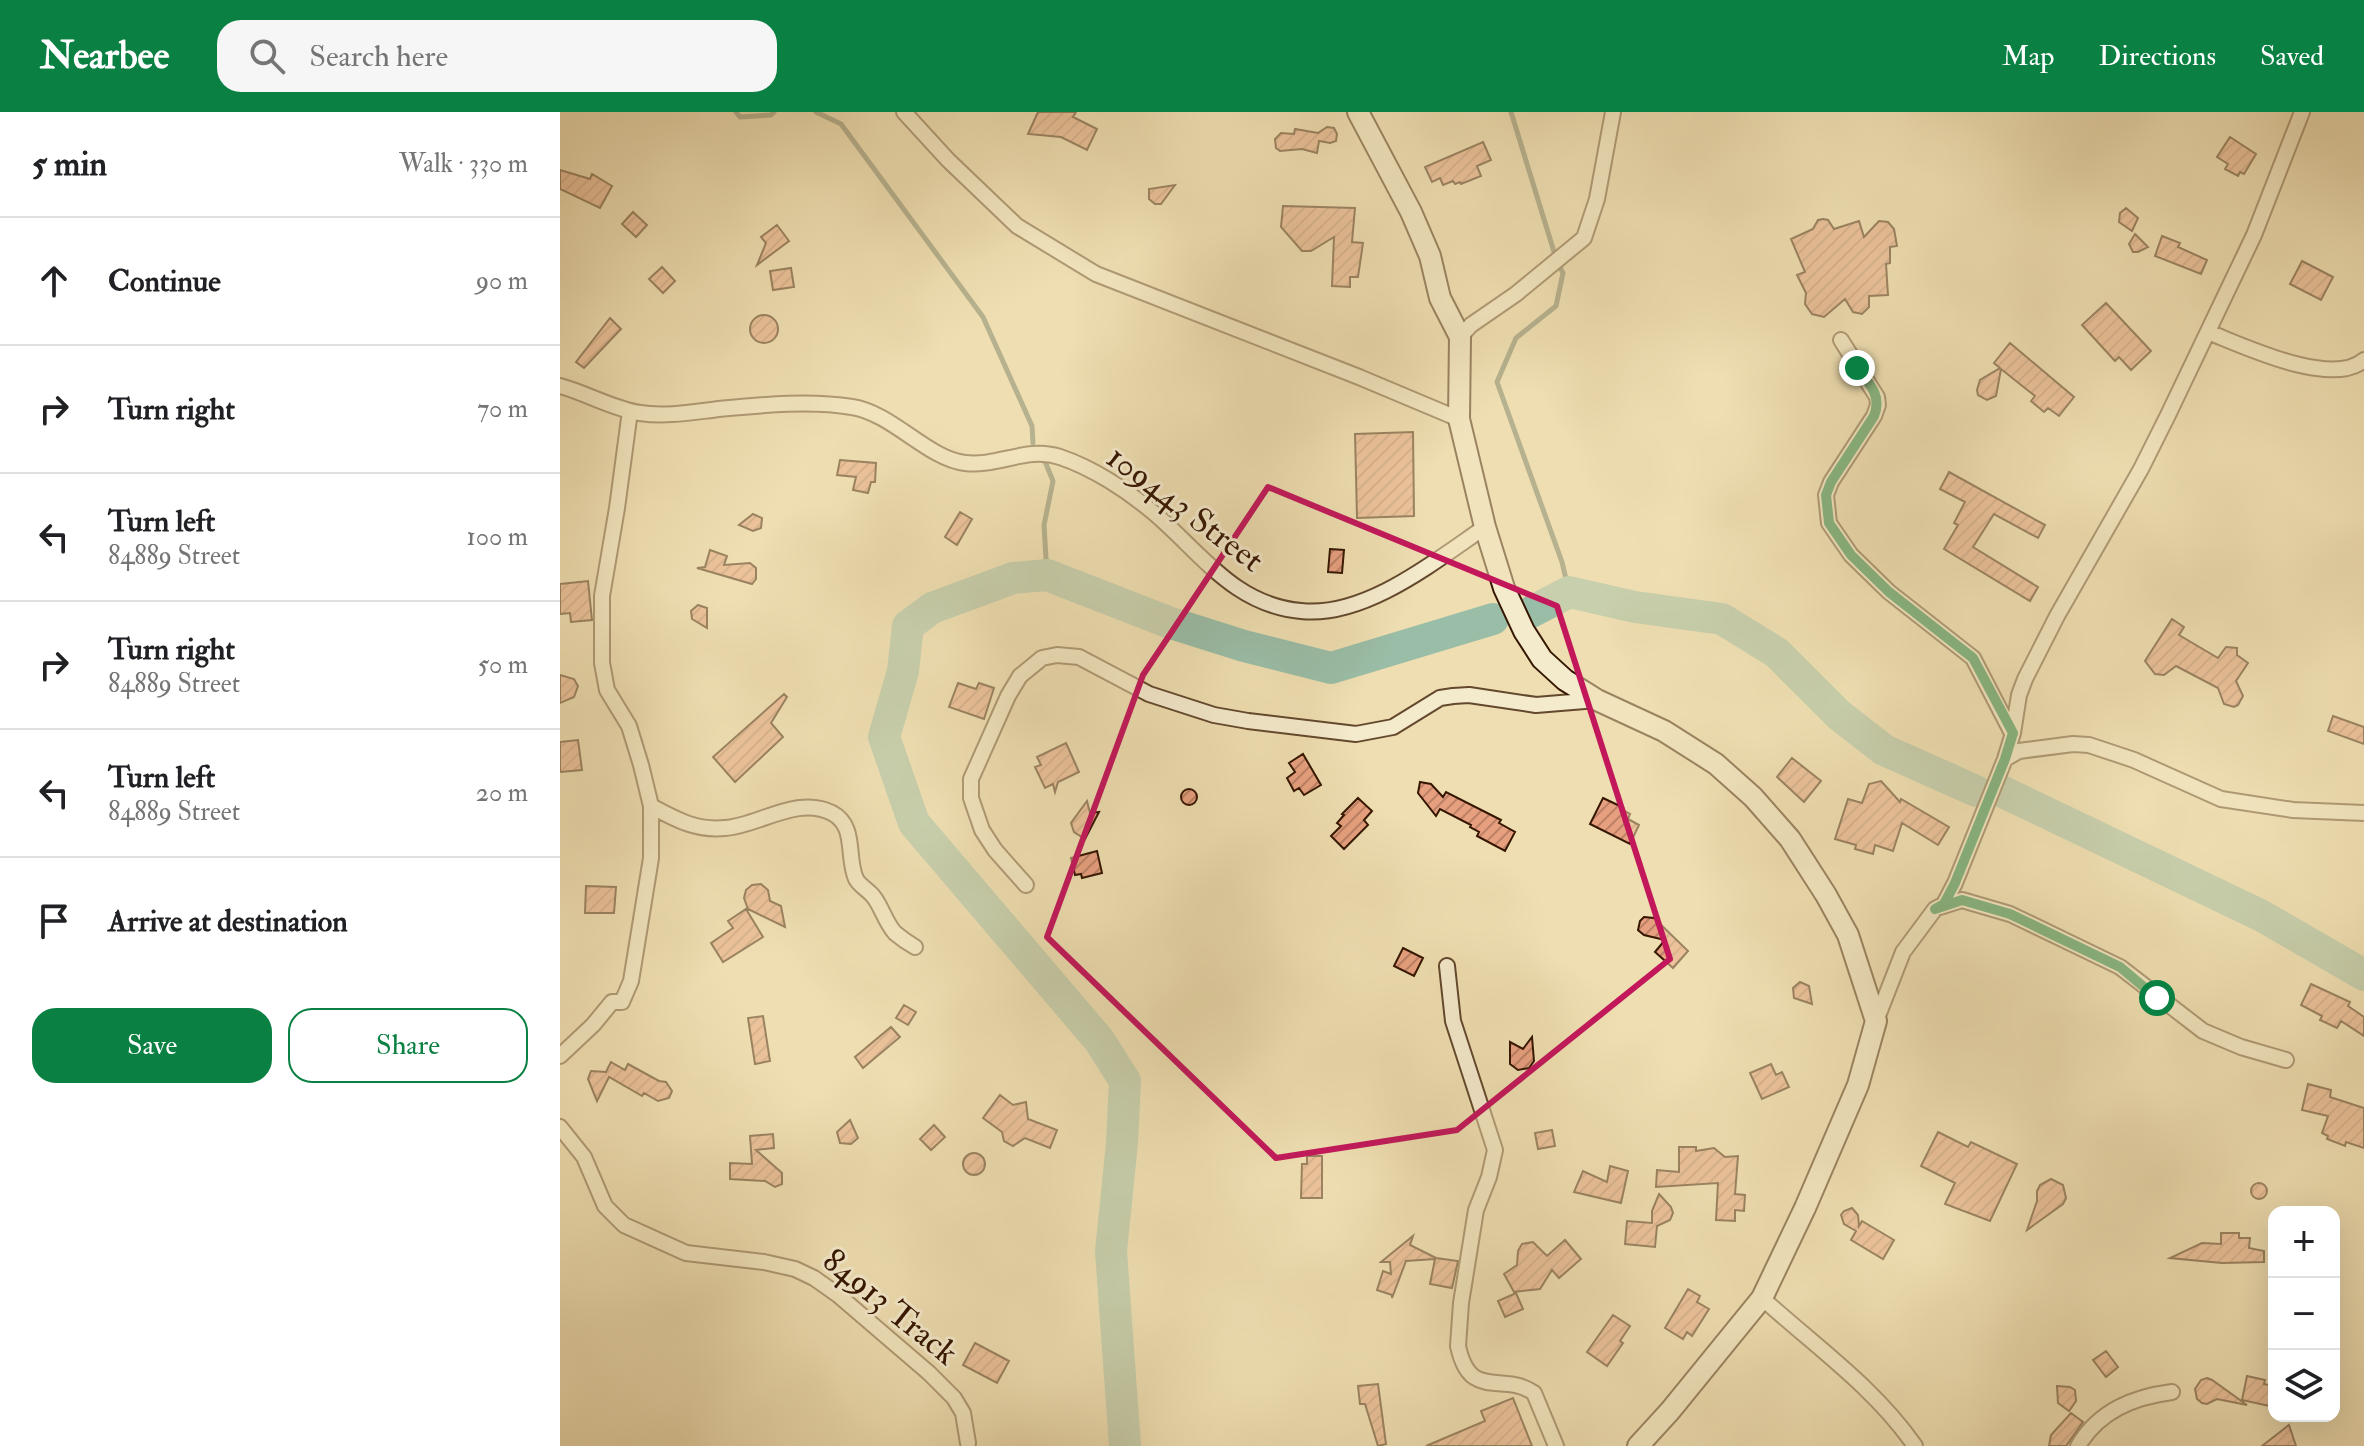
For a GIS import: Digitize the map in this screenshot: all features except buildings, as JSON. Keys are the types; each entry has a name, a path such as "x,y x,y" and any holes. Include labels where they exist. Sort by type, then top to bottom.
{"street":[{"path":"904,112 948,160 1017,226 1096,274 1459,419"},
{"path":"1358,112 1411,212 1430,256 1440,298 1460,337 1459,419 1485,527 1504,588 1524,631 1542,659 1565,680 1597,700 1664,731 1716,764 1753,797 1790,839 1848,935 1876,1021"},
{"path":"1460,337 1471,325 1516,294 1584,238 1597,199 1613,112"},
{"path":"1638,1446 1762,1298 1858,1085 1876,1021 1903,952 1935,909 1944,904 1955,883 2005,759 2025,679 2057,616 2141,469 2208,332 2254,235 2302,112"},
{"path":"2208,332 2301,366 2347,369 2364,360"},
{"path":"1841,340 1872,387 1878,405 1831,482 1826,495 1829,523 1851,555 1889,592 1973,658 2013,733"},
{"name":"109443 Street","path":"560,386 630,411 657,414 752,406 853,407 873,414 941,455 963,463 1034,452 1064,458 1099,475 1153,512 1202,561 1241,592 1255,600 1303,612 1333,609 1367,599 1425,568 1485,527"},
{"path":"560,1056 612,1002 622,1002 631,981 649,882 651,806 629,726 607,690 602,663 602,596 630,411"},
{"path":"1026,885 982,830 971,798 971,779 1008,696 1020,676 1042,658 1057,655 1079,657 1149,694 1214,715 1356,734 1393,727 1440,698 1453,696 1469,695 1536,705 1597,700"},
{"path":"2005,759 2019,751 2089,745 2134,760 2221,799 2279,808 2364,813"},
{"path":"651,806 676,820 711,829 728,828 772,814 798,810 824,809 834,814 846,829 855,877 873,896 895,932 915,947"},
{"path":"1935,909 1962,900 2010,914 2120,967 2203,1031 2251,1051 2286,1060"},
{"path":"1447,966 1453,1021 1495,1150 1489,1177 1476,1210 1458,1346 1466,1371 1481,1382 1527,1388 1534,1393 1556,1446"},
{"name":"84913 Track","path":"560,1127 584,1157 605,1206 624,1225 686,1253 764,1262 795,1269 814,1278 838,1295 954,1398 967,1426 968,1443"},
{"path":"1762,1298 1856,1378 1915,1446"},
{"path":"2078,1446 2100,1419 2119,1406 2143,1397 2172,1392"}],"highlighted area":[{"path":"1268,487 1557,606 1670,959 1457,1130 1276,1158 1047,937 1143,675"}],"waterway":[{"path":"736,112 740,117 771,115 774,112"},
{"path":"816,112 841,124 983,317 1032,426 1033,443"},
{"path":"1511,112 1555,255"},
{"path":"1558,264 1563,273 1556,306 1516,338 1497,382 1562,562 1569,592"},
{"path":"1044,459 1053,481 1044,525 1047,575"},
{"path":"1125,1446 1111,1251 1125,1081 1099,1040 914,823 884,737 903,671 908,626 932,608 1013,578 1047,575 1168,622 1244,646 1331,668 1493,619"},
{"path":"1529,613 1569,592 1635,607 1722,619 1777,653 1839,715 1884,750 1976,791"},
{"path":"2001,791 2262,916 2364,975"}],"route":[{"path":"1857,368 1872,387 1878,405 1831,482 1826,495 1829,523 1851,555 1889,592 1973,658 2013,733 1955,883 1944,904 1935,909 1962,900 2010,914 2120,967 2157,998"}]}
